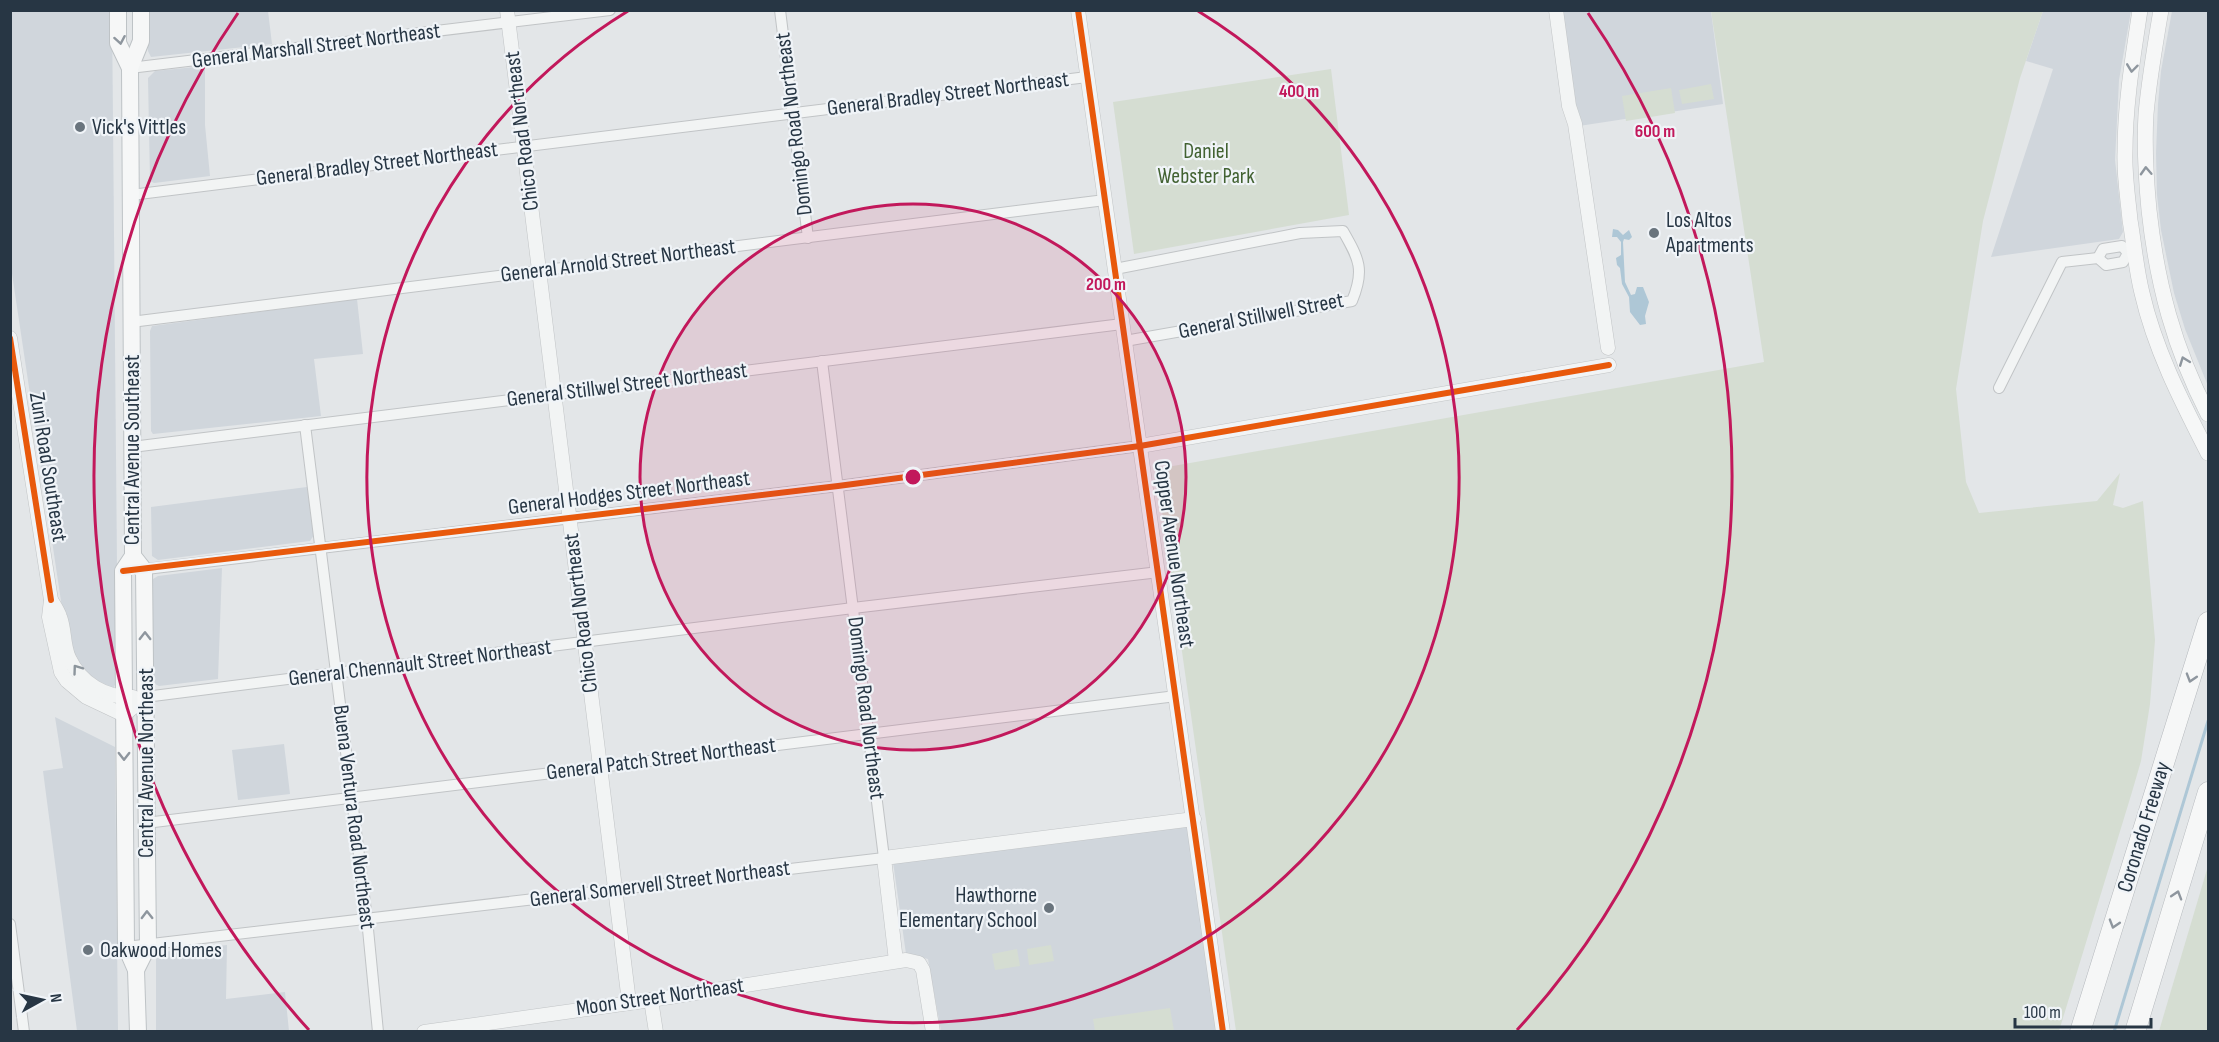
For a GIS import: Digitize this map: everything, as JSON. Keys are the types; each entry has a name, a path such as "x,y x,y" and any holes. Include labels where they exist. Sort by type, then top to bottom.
{"highway":[{"name":"Coronado Freeway","path":"2080,1032 2208,622"},
{"path":"2135,1032 2208,792"}],"main road":[{"name":"Central Avenue Southeast","path":"118,10 118,43 130,68 133,556 123,571 124,715 126,947 136,970 138,1032"},
{"path":"130,68 141,41 141,10"},
{"path":"2140,10 2124,153 2131,253 2152,331 2174,385 2208,453"},
{"path":"2161,10 2146,114 2145,152 2154,254 2172,329 2186,367 2208,414"},
{"path":"133,556 144,570"},
{"name":"Central Avenue Northeast","path":"136,970 148,946 144,570"}],"street":[{"name":"General Marshall Street Northeast","path":"130,68 508,17 610,10"},
{"name":"Domingo Road Northeast","path":"780,10 808,238"},
{"name":"Copper Avenue Northeast","path":"1078,10 1223,1032"},
{"path":"1556,10 1608,348"},
{"name":"Chico Road Northeast","path":"508,17 629,1002"},
{"name":"General Bradley Street Northeast","path":"131,195 1087,77"},
{"name":"General Arnold Street Northeast","path":"131,322 1105,200"},
{"name":"General Stillwell Street","path":"1115,269 1300,233 1343,231 1357,256 1359,283 1352,301 1125,341"},
{"path":"2098,258 2103,249 2122,246 2131,253 2154,254"},
{"path":"1999,388 2062,262 2098,258 2106,265 2123,262 2131,253"},
{"name":"General Stillwel Street Northeast","path":"132,447 1122,324"},
{"name":"Zuni Road Southeast","path":"10,338 51,600 49,617 61,672 67,681 86,697 124,715"},
{"name":"Domingo Road Northeast","path":"822,361 896,961"},
{"path":"1140,446 1609,365"},
{"name":"Buena Ventura Road Northeast","path":"305,425 367,919 378,1032"},
{"name":"General Hodges Street Northeast","path":"123,571 838,486 1140,446"},
{"name":"General Chennault Street Northeast","path":"145,697 1159,572"},
{"name":"Zuni Road Southeast","path":"51,600 61,617 69,658 78,673 89,684 108,695 125,698 145,697"},
{"name":"General Patch Street Northeast","path":"146,823 1176,696"},
{"path":"124,715 145,697"},
{"name":"General Somervell Street Northeast","path":"126,947 884,858 1194,819"},
{"path":"10,924 23,1027 10,1025"},
{"path":"896,961 919,963 924,976 933,1032"},
{"name":"Moon Street Northeast","path":"424,1032 651,1000 896,961"},
{"path":"651,1000 656,1032"}],"shaded area":[{"path":"10,11 112,11 118,678 113,689 102,689 75,662 64,621 11,267"},
{"path":"148,11 268,11 272,44 151,57 148,51"},
{"path":"1563,11 1711,11 1723,104 1579,126"},
{"path":"2043,11 2131,11 2119,80 2115,160 2123,232 2119,239 1991,257 2053,69 2026,61"},
{"path":"2172,11 2208,11 2208,386 2185,329 2174,293 2161,230 2157,195 2158,104 2161,71"},
{"path":"205,66 205,125 210,176 154,183 150,181 148,78 155,71"},
{"path":"357,299 363,354 314,359 321,416 153,434 151,431 150,331 152,326"},
{"path":"307,487 314,535 310,541 158,560 152,556 151,507"},
{"path":"222,568 218,679 159,686 155,684 153,681 153,579 158,576"},
{"path":"55,717 115,747 118,1031 77,1031 43,771 63,768"},
{"path":"284,744 290,794 238,800 232,750"},
{"name":"Hawthorne Elementary School","path":"1187,825 1216,1031 941,1031 928,959 906,954 893,862"},
{"path":"227,945 226,999 285,992 289,1031 156,1031 156,957 162,952"}],"green space":[{"path":"1711,11 2043,11 2020,78 1983,221 1956,389 1966,482 1979,513 2097,501 2120,473 2113,505 2123,508 2143,501 2155,640 2150,704 2141,761 2059,1031 1236,1031 1156,469 1764,362"},
{"name":"Daniel Webster Park","path":"1331,69 1349,215 1134,254 1113,102"},
{"path":"1711,84 1714,99 1682,104 1679,90"},
{"path":"1671,88 1675,113 1626,121 1622,96"},
{"path":"2208,866 2208,1031 2159,1031"},
{"path":"1051,945 1054,961 1029,965 1027,949"},
{"path":"1017,949 1020,966 995,970 992,954"},
{"path":"1170,1008 1174,1031 1095,1031 1093,1019"}],"water":[{"path":"1613,229 1623,235 1629,230 1632,237 1629,240 1624,239 1623,242 1625,282 1631,295 1635,294 1637,287 1643,287 1649,302 1645,316 1646,324 1640,325 1630,312 1629,297 1622,284 1616,258 1621,255 1621,242 1617,237 1612,237"}],"waterway":[{"path":"2114,1032 2208,721"}],"cycle path":[{"path":"1078,10 1223,1032"},
{"path":"10,338 51,600"},
{"path":"123,571 838,486 1140,446 1609,365"}],"place":[{"name":"Vick's Vittles","path":"80,127"},
{"name":"Los Altos Apartments","path":"1654,233"},
{"name":"Hawthorne Elementary School","path":"1049,908"},
{"name":"Oakwood Homes","path":"88,950"}]}
